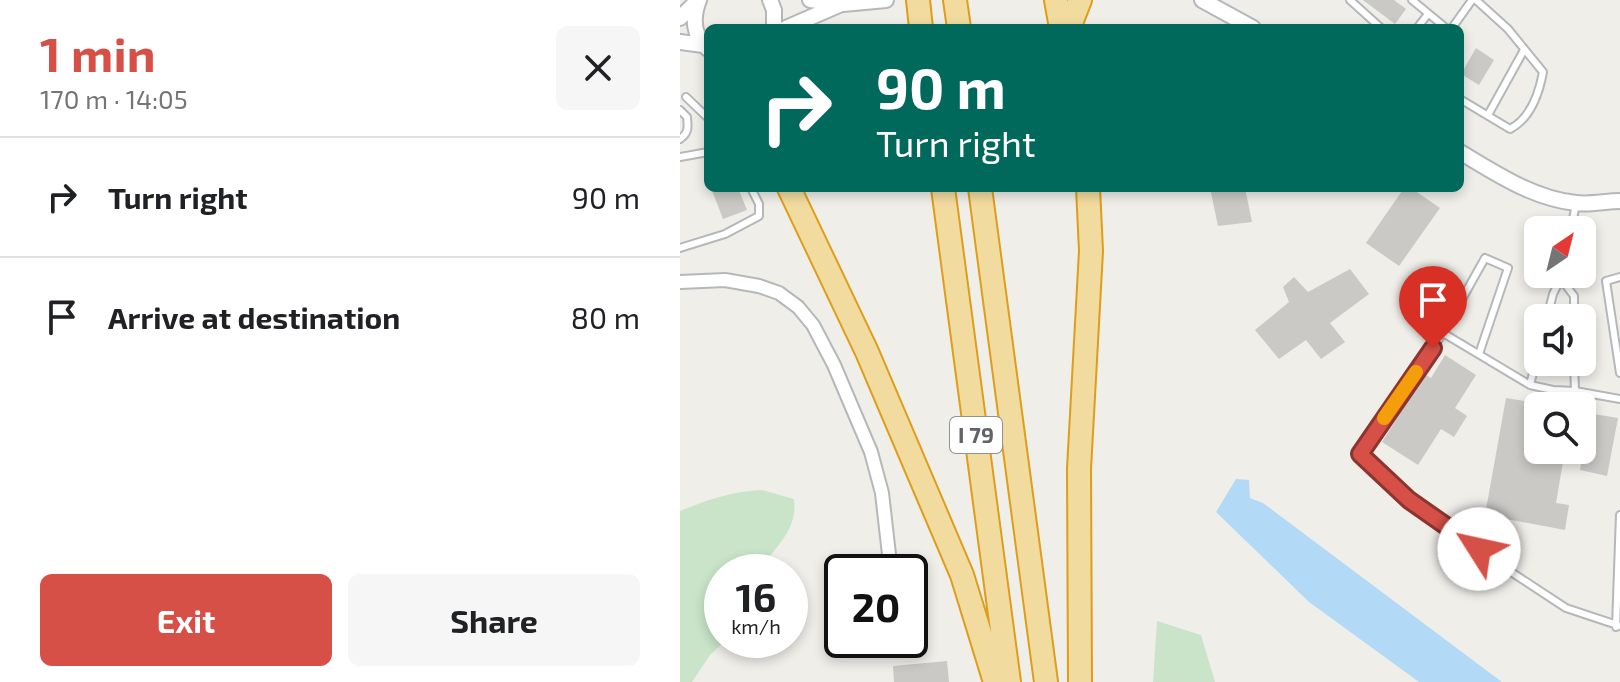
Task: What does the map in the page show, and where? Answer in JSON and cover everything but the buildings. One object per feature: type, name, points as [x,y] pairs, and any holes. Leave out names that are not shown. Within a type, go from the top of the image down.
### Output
[{"type":"highway","points":[[918,0],[921,24]]},
{"type":"highway","points":[[955,0],[958,24]]},
{"type":"highway","points":[[1056,0],[1060,24]]},
{"type":"highway","points":[[1071,24],[1080,0]]},
{"type":"highway","points":[[791,192],[867,352],[962,575],[995,682]]},
{"type":"highway","name":"I 79","points":[[944,192],[1009,682]]},
{"type":"highway","name":"I 79","points":[[981,192],[1046,682]]},
{"type":"highway","points":[[1080,682],[1079,469],[1091,251],[1088,192]]},
{"type":"street","points":[[680,18],[699,0]]},
{"type":"street","points":[[699,0],[694,22],[704,45]]},
{"type":"street","points":[[770,0],[774,24]]},
{"type":"street","points":[[810,0],[843,4],[886,0]]},
{"type":"street","points":[[1202,0],[1246,24]]},
{"type":"street","points":[[796,24],[843,4]]},
{"type":"street","points":[[680,42],[704,47]]},
{"type":"street","points":[[1464,154],[1499,176],[1539,193],[1576,203],[1620,201]]},
{"type":"street","points":[[680,282],[725,280],[759,286],[779,293],[798,307],[813,325],[834,365],[871,452],[882,493],[889,554]]},
{"type":"lane","points":[[1350,0],[1377,24]]},
{"type":"lane","points":[[1412,0],[1443,24]]},
{"type":"lane","points":[[1453,24],[1474,0],[1508,29],[1543,72],[1539,94],[1520,123],[1510,129],[1464,101]]},
{"type":"lane","points":[[1420,24],[1428,14]]},
{"type":"lane","points":[[1488,115],[1524,50]]},
{"type":"lane","points":[[686,97],[704,114]]},
{"type":"lane","points":[[680,110],[687,117],[688,128],[680,139]]},
{"type":"lane","points":[[680,157],[704,153]]},
{"type":"lane","points":[[680,248],[725,234],[759,216],[759,204],[753,192]]},
{"type":"lane","points":[[1574,216],[1576,203]]},
{"type":"lane","points":[[1479,354],[1508,268],[1485,258],[1443,333],[1360,454],[1409,500],[1502,566],[1566,608],[1618,626],[1620,515]]},
{"type":"lane","points":[[1620,277],[1606,281],[1620,373]]},
{"type":"lane","points":[[1443,333],[1530,385],[1620,399]]},
{"type":"lane","points":[[1530,385],[1532,376]]},
{"type":"lane","points":[[1574,376],[1575,391]]},
{"type":"green space","points":[[762,490],[794,499],[792,521],[772,554],[704,554],[704,658],[708,658],[692,682],[680,682],[680,511],[741,492]]},
{"type":"green space","points":[[1157,621],[1201,635],[1215,682],[1153,682]]},
{"type":"water","points":[[1236,479],[1249,480],[1250,498],[1263,503],[1502,682],[1419,682],[1309,602],[1216,512]]},
{"type":"slow traffic","points":[[1384,418],[1416,372]]},
{"type":"route","points":[[1433,348],[1360,454],[1409,500],[1479,549]]}]
